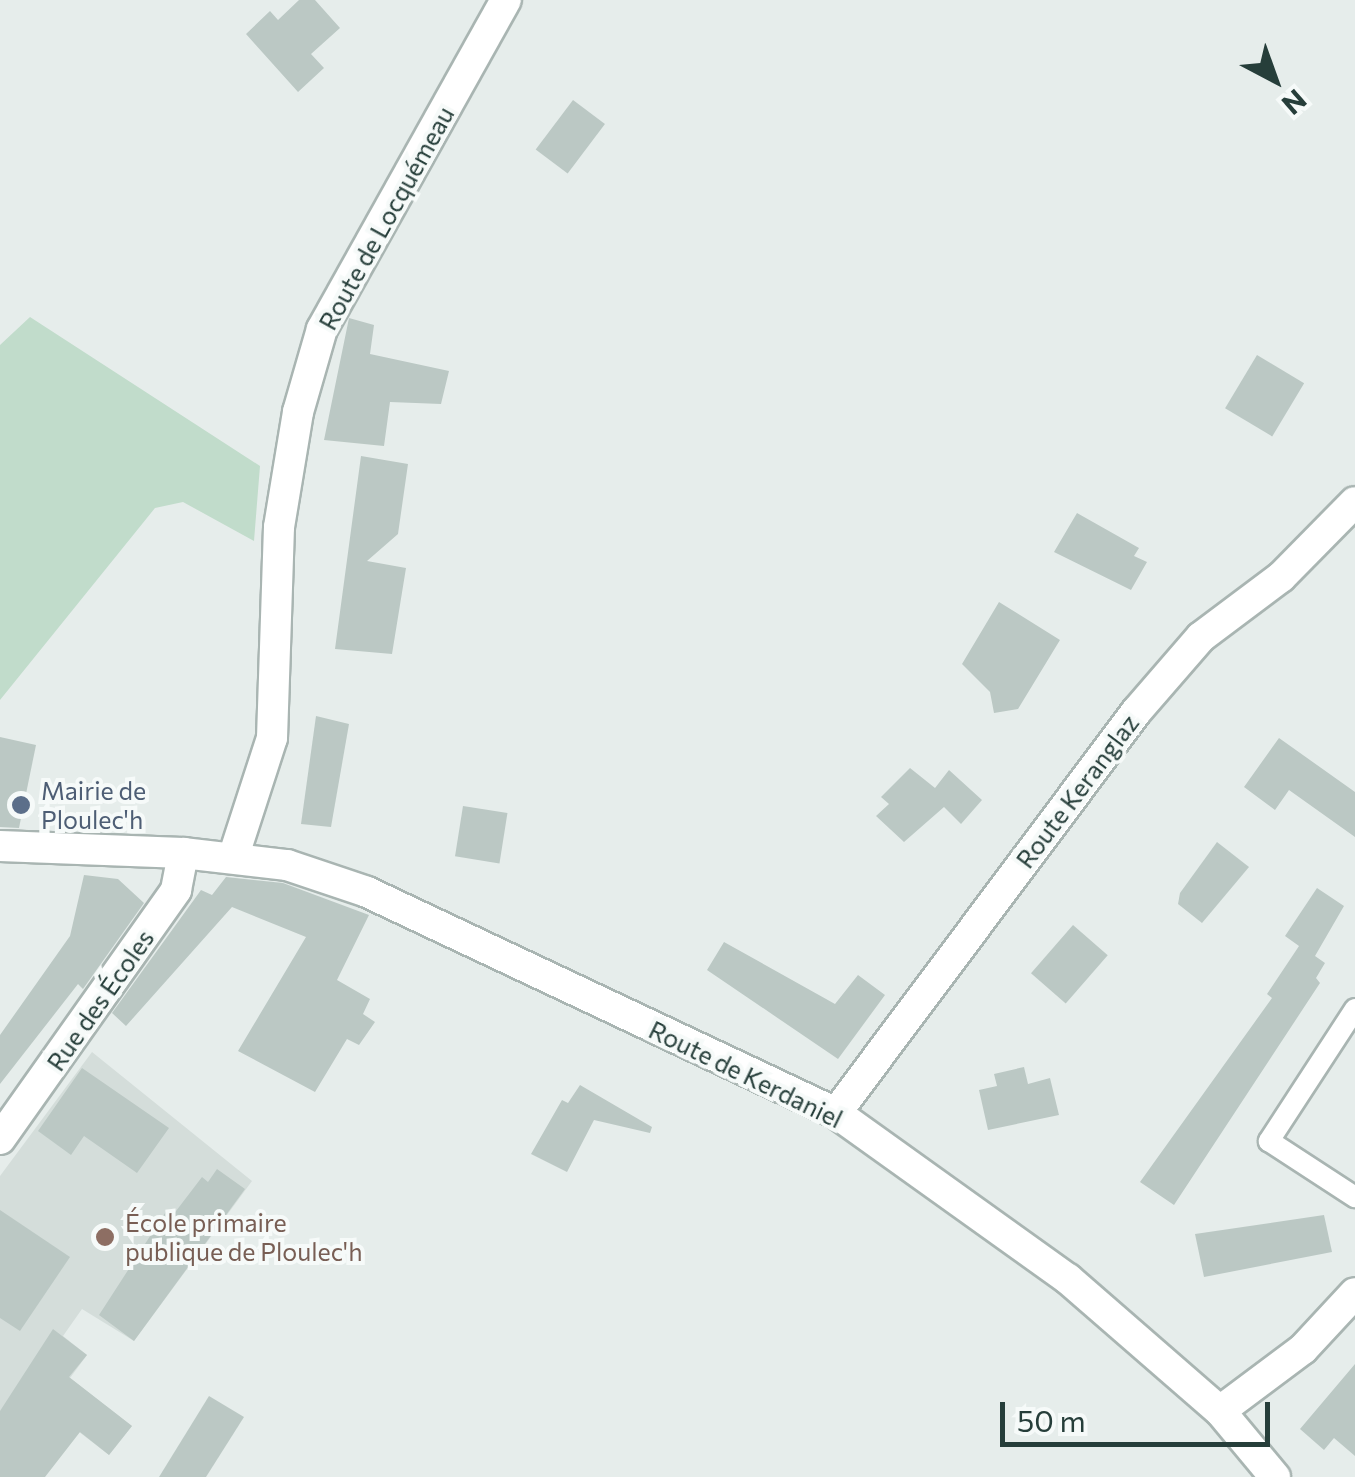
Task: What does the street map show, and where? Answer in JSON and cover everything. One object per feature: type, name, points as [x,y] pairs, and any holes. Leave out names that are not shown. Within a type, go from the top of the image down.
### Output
[{"type":"street","name":"Route de Locquémeau","points":[[233,858],[272,738],[279,527],[298,412],[322,329],[506,0]]},
{"type":"street","name":"Route Keranglaz","points":[[836,1113],[1136,712],[1201,638],[1281,577],[1355,502]]},
{"type":"street","name":"Route de Kerdaniel","points":[[0,846],[183,853],[287,865],[368,892],[836,1113],[1068,1279],[1220,1411],[1275,1477]]},
{"type":"street","name":"Rue des Écoles","points":[[0,1139],[176,890],[183,853]]},
{"type":"street","points":[[1220,1411],[1303,1349],[1355,1293]]},
{"type":"lane","points":[[1355,1009],[1269,1140],[1355,1197]]},
{"type":"shaded area","name":"École primaire publique de Ploulec'h","points":[[92,1052],[252,1181],[134,1341],[82,1309],[63,1336],[87,1355],[70,1378],[132,1426],[109,1455],[61,1418],[0,1477],[0,1176]]},
{"type":"green space","points":[[30,317],[260,466],[254,541],[183,502],[155,508],[0,700],[0,345]]},
{"type":"building","points":[[299,0],[315,0],[340,28],[311,54],[324,68],[298,92],[246,34],[270,11],[278,20]]},
{"type":"building","points":[[573,100],[605,124],[568,174],[536,150]]},
{"type":"building","points":[[349,318],[374,325],[370,354],[449,371],[441,404],[390,402],[384,446],[324,440]]},
{"type":"building","points":[[1257,355],[1304,383],[1272,436],[1225,408]]},
{"type":"building","points":[[361,456],[408,464],[398,534],[367,561],[406,568],[392,654],[335,649]]},
{"type":"building","points":[[1077,513],[1139,548],[1134,556],[1147,562],[1131,590],[1054,552]]},
{"type":"building","points":[[999,602],[1060,640],[1018,709],[994,713],[990,692],[962,664]]},
{"type":"building","points":[[316,716],[349,724],[331,827],[301,824]]},
{"type":"building","points":[[0,737],[36,745],[19,828],[0,827]]},
{"type":"building","points":[[1279,738],[1355,792],[1355,837],[1289,790],[1275,810],[1244,787]]},
{"type":"building","points":[[910,768],[935,788],[949,770],[982,800],[961,824],[944,807],[904,842],[876,816],[889,804],[881,797]]},
{"type":"building","points":[[463,806],[507,813],[499,863],[455,856]]},
{"type":"building","points":[[1217,842],[1249,867],[1202,923],[1178,904],[1180,893]]},
{"type":"building","points":[[84,875],[118,879],[144,903],[83,989],[78,984],[0,1084],[0,1035],[70,936]]},
{"type":"building","points":[[226,877],[283,883],[369,915],[337,980],[370,999],[363,1014],[375,1022],[359,1045],[347,1039],[315,1092],[238,1051],[306,937],[232,907],[126,1026],[112,1013],[201,890],[212,895]]},
{"type":"building","points":[[1317,888],[1344,906],[1315,956],[1325,963],[1316,978],[1320,983],[1174,1205],[1140,1182],[1272,998],[1267,994],[1299,946],[1285,936]]},
{"type":"building","points":[[1073,925],[1108,955],[1066,1003],[1031,973]]},
{"type":"building","points":[[724,942],[835,1004],[858,975],[885,995],[838,1059],[707,970]]},
{"type":"building","points":[[1024,1067],[1028,1084],[1050,1078],[1059,1115],[988,1130],[979,1090],[997,1086],[994,1074]]},
{"type":"building","points":[[82,1068],[169,1128],[137,1173],[84,1136],[71,1155],[38,1131]]},
{"type":"building","points":[[580,1085],[652,1127],[650,1133],[594,1120],[567,1172],[531,1154],[562,1100],[568,1103]]},
{"type":"building","points":[[217,1169],[245,1189],[134,1341],[99,1315],[167,1210],[173,1215],[202,1177],[208,1182]]},
{"type":"building","points":[[0,1210],[70,1257],[20,1331],[0,1318]]},
{"type":"building","points":[[1324,1215],[1332,1252],[1204,1277],[1195,1234]]},
{"type":"building","points":[[53,1329],[87,1355],[69,1377],[132,1426],[109,1455],[80,1432],[45,1477],[0,1477],[0,1411]]},
{"type":"building","points":[[1355,1364],[1355,1456],[1334,1438],[1324,1450],[1300,1429]]},
{"type":"building","points":[[209,1396],[244,1417],[206,1477],[159,1477]]},
{"type":"place","name":"Mairie de Ploulec'h","points":[[21,805]]},
{"type":"place","name":"École primaire publique de Ploulec'h","points":[[105,1237]]}]
